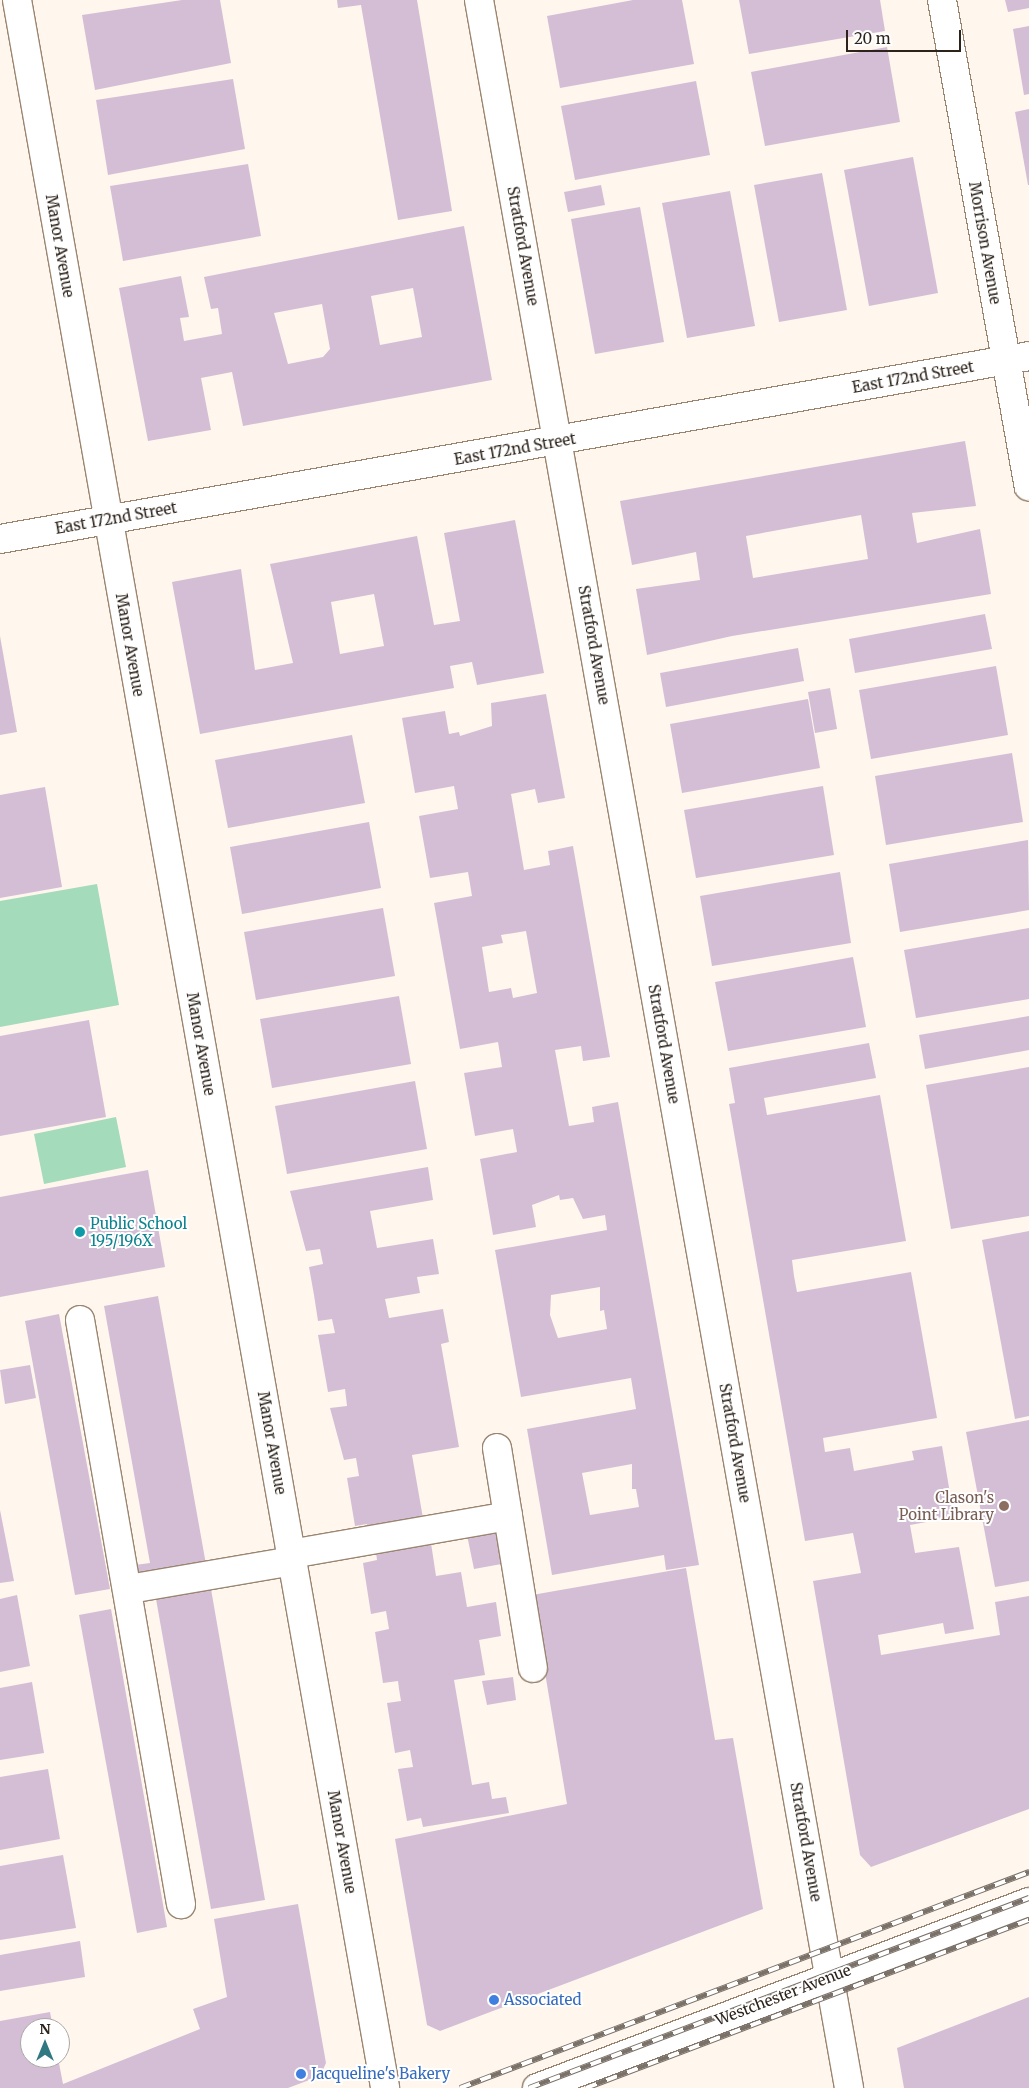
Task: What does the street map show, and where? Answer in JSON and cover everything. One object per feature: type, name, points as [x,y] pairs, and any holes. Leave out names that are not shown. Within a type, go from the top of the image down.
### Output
[{"type":"street","name":"Manor Avenue","points":[[17,0],[385,2088]]},
{"type":"street","name":"Stratford Avenue","points":[[479,0],[849,2088]]},
{"type":"street","name":"Morrison Avenue","points":[[942,0],[1018,358],[1029,486]]},
{"type":"street","name":"East 172nd Street","points":[[0,539],[1018,358]]},
{"type":"street","points":[[80,1320],[129,1589],[181,1904]]},
{"type":"street","points":[[496,1448],[534,1668]]},
{"type":"street","points":[[129,1589],[508,1516]]},
{"type":"street","name":"Westchester Avenue","points":[[537,2088],[1029,1902]]},
{"type":"green space","points":[[97,884],[119,1005],[0,1027],[0,901]]},
{"type":"green space","points":[[116,1117],[126,1167],[44,1184],[34,1134]]},
{"type":"building","points":[[182,0],[220,0],[231,63],[95,90],[82,15]]},
{"type":"building","points":[[337,0],[417,0],[452,211],[398,220],[361,5],[338,8]]},
{"type":"building","points":[[633,0],[682,0],[694,64],[560,88],[547,16]]},
{"type":"building","points":[[739,0],[880,0],[885,31],[749,54]]},
{"type":"building","points":[[1005,0],[1029,0],[1029,8],[1008,12]]},
{"type":"building","points":[[1029,26],[1029,94],[1024,95],[1013,29]]},
{"type":"building","points":[[887,47],[900,122],[765,146],[751,72]]},
{"type":"building","points":[[233,79],[245,149],[108,175],[96,100]]},
{"type":"building","points":[[696,81],[710,155],[575,180],[561,106]]},
{"type":"building","points":[[1029,109],[1029,185],[1028,185],[1015,112]]},
{"type":"building","points":[[913,157],[938,293],[869,306],[844,170]]},
{"type":"building","points":[[248,164],[261,236],[123,261],[110,186]]},
{"type":"building","points":[[822,173],[847,310],[779,322],[754,185]]},
{"type":"building","points":[[601,185],[605,205],[568,212],[564,192]]},
{"type":"building","points":[[730,191],[755,326],[687,338],[662,203]]},
{"type":"building","points":[[640,207],[664,342],[595,354],[571,219]]},
{"type":"building","points":[[464,226],[492,380],[243,426],[232,372],[201,378],[211,430],[148,441],[119,288],[181,276],[189,317],[180,318],[184,341],[222,334],[218,308],[211,309],[204,277]],"holes":[[[413,288],[422,337],[380,345],[371,296]],[[322,304],[330,349],[323,357],[288,364],[274,313]]]},
{"type":"building","points":[[965,441],[976,506],[912,513],[917,543],[980,529],[991,594],[732,636],[647,655],[636,589],[700,580],[696,552],[632,565],[620,501]],"holes":[[[861,515],[868,559],[753,578],[746,536]]]},
{"type":"building","points":[[515,520],[544,673],[477,685],[472,662],[450,666],[454,688],[200,734],[172,582],[241,569],[255,670],[293,663],[270,564],[417,536],[434,625],[460,621],[444,533]],"holes":[[[374,594],[384,646],[340,654],[331,602]]]},
{"type":"building","points":[[985,614],[992,649],[855,673],[849,639]]},
{"type":"building","points":[[0,636],[17,732],[0,735]]},
{"type":"building","points":[[798,648],[804,681],[666,707],[660,673]]},
{"type":"building","points":[[996,666],[1008,735],[871,759],[859,690]]},
{"type":"building","points":[[830,688],[837,729],[815,733],[808,692]]},
{"type":"building","points":[[546,694],[565,798],[538,803],[535,789],[511,794],[524,870],[550,865],[548,851],[573,846],[610,1057],[583,1061],[581,1046],[555,1050],[569,1126],[594,1122],[592,1107],[618,1102],[699,1565],[666,1570],[664,1555],[552,1575],[527,1429],[636,1409],[631,1378],[521,1397],[495,1250],[607,1230],[605,1215],[583,1219],[573,1198],[560,1200],[559,1195],[532,1205],[536,1227],[493,1235],[480,1159],[517,1152],[513,1129],[475,1136],[464,1073],[502,1067],[498,1042],[460,1049],[434,903],[472,896],[468,872],[430,878],[419,816],[458,809],[454,786],[415,793],[402,718],[445,711],[449,734],[459,732],[460,736],[492,726],[491,703]],"holes":[[[526,931],[537,993],[513,998],[511,988],[489,992],[482,947],[503,943],[501,935]],[[600,1287],[600,1311],[604,1310],[607,1329],[558,1338],[550,1315],[551,1295]],[[632,1464],[632,1489],[636,1489],[639,1507],[590,1515],[582,1473]]]},
{"type":"building","points":[[808,699],[820,768],[682,793],[670,724]]},
{"type":"building","points":[[352,735],[365,803],[228,828],[215,760]]},
{"type":"building","points":[[1012,753],[1023,822],[886,845],[875,776]]},
{"type":"building","points":[[823,786],[834,855],[696,878],[684,810]]},
{"type":"building","points":[[45,787],[62,887],[0,898],[0,795]]},
{"type":"building","points":[[369,822],[381,888],[242,914],[230,847]]},
{"type":"building","points":[[1028,840],[1029,910],[900,932],[889,864]]},
{"type":"building","points":[[840,872],[851,943],[712,966],[700,896]]},
{"type":"building","points":[[383,908],[395,976],[256,1000],[244,932]]},
{"type":"building","points":[[1029,928],[1029,999],[916,1018],[904,950]]},
{"type":"building","points":[[853,957],[866,1027],[728,1051],[715,982]]},
{"type":"building","points":[[399,996],[411,1064],[272,1088],[260,1019]]},
{"type":"building","points":[[1029,1016],[1029,1050],[925,1069],[919,1035]]},
{"type":"building","points":[[89,1020],[106,1117],[0,1136],[0,1036]]},
{"type":"building","points":[[869,1043],[876,1078],[764,1098],[767,1115],[880,1095],[906,1241],[792,1260],[794,1276],[797,1292],[911,1272],[937,1418],[823,1438],[825,1452],[850,1448],[854,1471],[914,1460],[912,1451],[942,1446],[954,1517],[910,1525],[915,1553],[959,1547],[974,1629],[945,1634],[943,1623],[878,1635],[881,1655],[1000,1635],[995,1602],[1029,1596],[1029,1809],[871,1867],[860,1855],[813,1581],[861,1573],[853,1533],[805,1541],[729,1104],[735,1103],[729,1068]]},
{"type":"building","points":[[1029,1067],[1029,1216],[951,1229],[926,1085]]},
{"type":"building","points":[[415,1081],[427,1149],[287,1174],[275,1106]]},
{"type":"building","points":[[428,1167],[433,1200],[370,1211],[377,1248],[433,1239],[439,1274],[417,1277],[420,1293],[385,1299],[389,1318],[443,1309],[449,1342],[441,1344],[459,1447],[412,1455],[424,1524],[369,1534],[367,1524],[355,1526],[347,1478],[359,1476],[356,1458],[344,1460],[330,1408],[347,1406],[345,1389],[328,1392],[318,1335],[335,1333],[332,1319],[318,1321],[309,1267],[323,1264],[320,1249],[306,1251],[290,1191]]},
{"type":"building","name":"Public School 195/196X","points":[[148,1170],[165,1267],[0,1297],[0,1197]]},
{"type":"building","points":[[1029,1231],[1029,1416],[1015,1419],[982,1240]]},
{"type":"building","points":[[158,1296],[207,1570],[138,1583],[135,1565],[150,1563],[104,1306]]},
{"type":"building","points":[[59,1314],[110,1589],[75,1595],[25,1321]]},
{"type":"building","points":[[30,1365],[36,1398],[5,1404],[0,1370]]},
{"type":"building","name":"Clason's Point Library","points":[[1029,1420],[1029,1581],[995,1587],[966,1432]]},
{"type":"building","points":[[0,1510],[14,1581],[0,1583]]},
{"type":"building","points":[[500,1529],[507,1563],[474,1569],[467,1535]]},
{"type":"building","points":[[431,1543],[436,1576],[461,1572],[467,1607],[496,1602],[501,1636],[479,1640],[485,1675],[454,1680],[472,1785],[489,1782],[492,1799],[506,1797],[509,1813],[423,1827],[421,1818],[407,1821],[398,1769],[413,1767],[410,1750],[395,1753],[387,1703],[401,1701],[398,1681],[383,1683],[375,1632],[389,1629],[386,1611],[371,1614],[363,1563],[377,1560],[376,1552]]},
{"type":"building","points":[[686,1568],[715,1740],[733,1738],[763,1909],[440,2031],[427,2025],[395,1839],[567,1804],[532,1595]]},
{"type":"building","points":[[211,1589],[265,1900],[211,1909],[156,1599]]},
{"type":"building","points":[[17,1595],[30,1666],[0,1672],[0,1599]]},
{"type":"building","points":[[111,1609],[167,1927],[137,1933],[79,1615]]},
{"type":"building","points":[[513,1677],[516,1700],[487,1705],[482,1681]]},
{"type":"building","points":[[32,1682],[44,1753],[0,1760],[0,1688]]},
{"type":"building","points":[[48,1769],[60,1839],[0,1850],[0,1777]]},
{"type":"building","points":[[63,1855],[76,1928],[0,1940],[0,1866]]},
{"type":"building","points":[[298,1904],[326,2063],[320,2076],[288,2088],[0,2088],[0,2021],[50,2012],[51,2018],[20,2018],[20,2068],[60,2068],[63,2084],[200,2029],[193,2009],[227,1997],[214,1919]]},
{"type":"building","points":[[80,1941],[85,1977],[0,1991],[0,1955]]},
{"type":"building","points":[[1029,1997],[1029,2088],[904,2088],[897,2048]]},
{"type":"railway","points":[[460,2088],[1029,1872]]},
{"type":"railway","points":[[529,2088],[1029,1898]]},
{"type":"railway","points":[[586,2088],[1029,1920]]},
{"type":"place","name":"Public School 195/196X","points":[[80,1232]]},
{"type":"place","name":"Clason's Point Library","points":[[1004,1506]]},
{"type":"place","name":"Associated","points":[[494,2000]]},
{"type":"place","name":"Jacqueline's Bakery","points":[[301,2074]]}]
